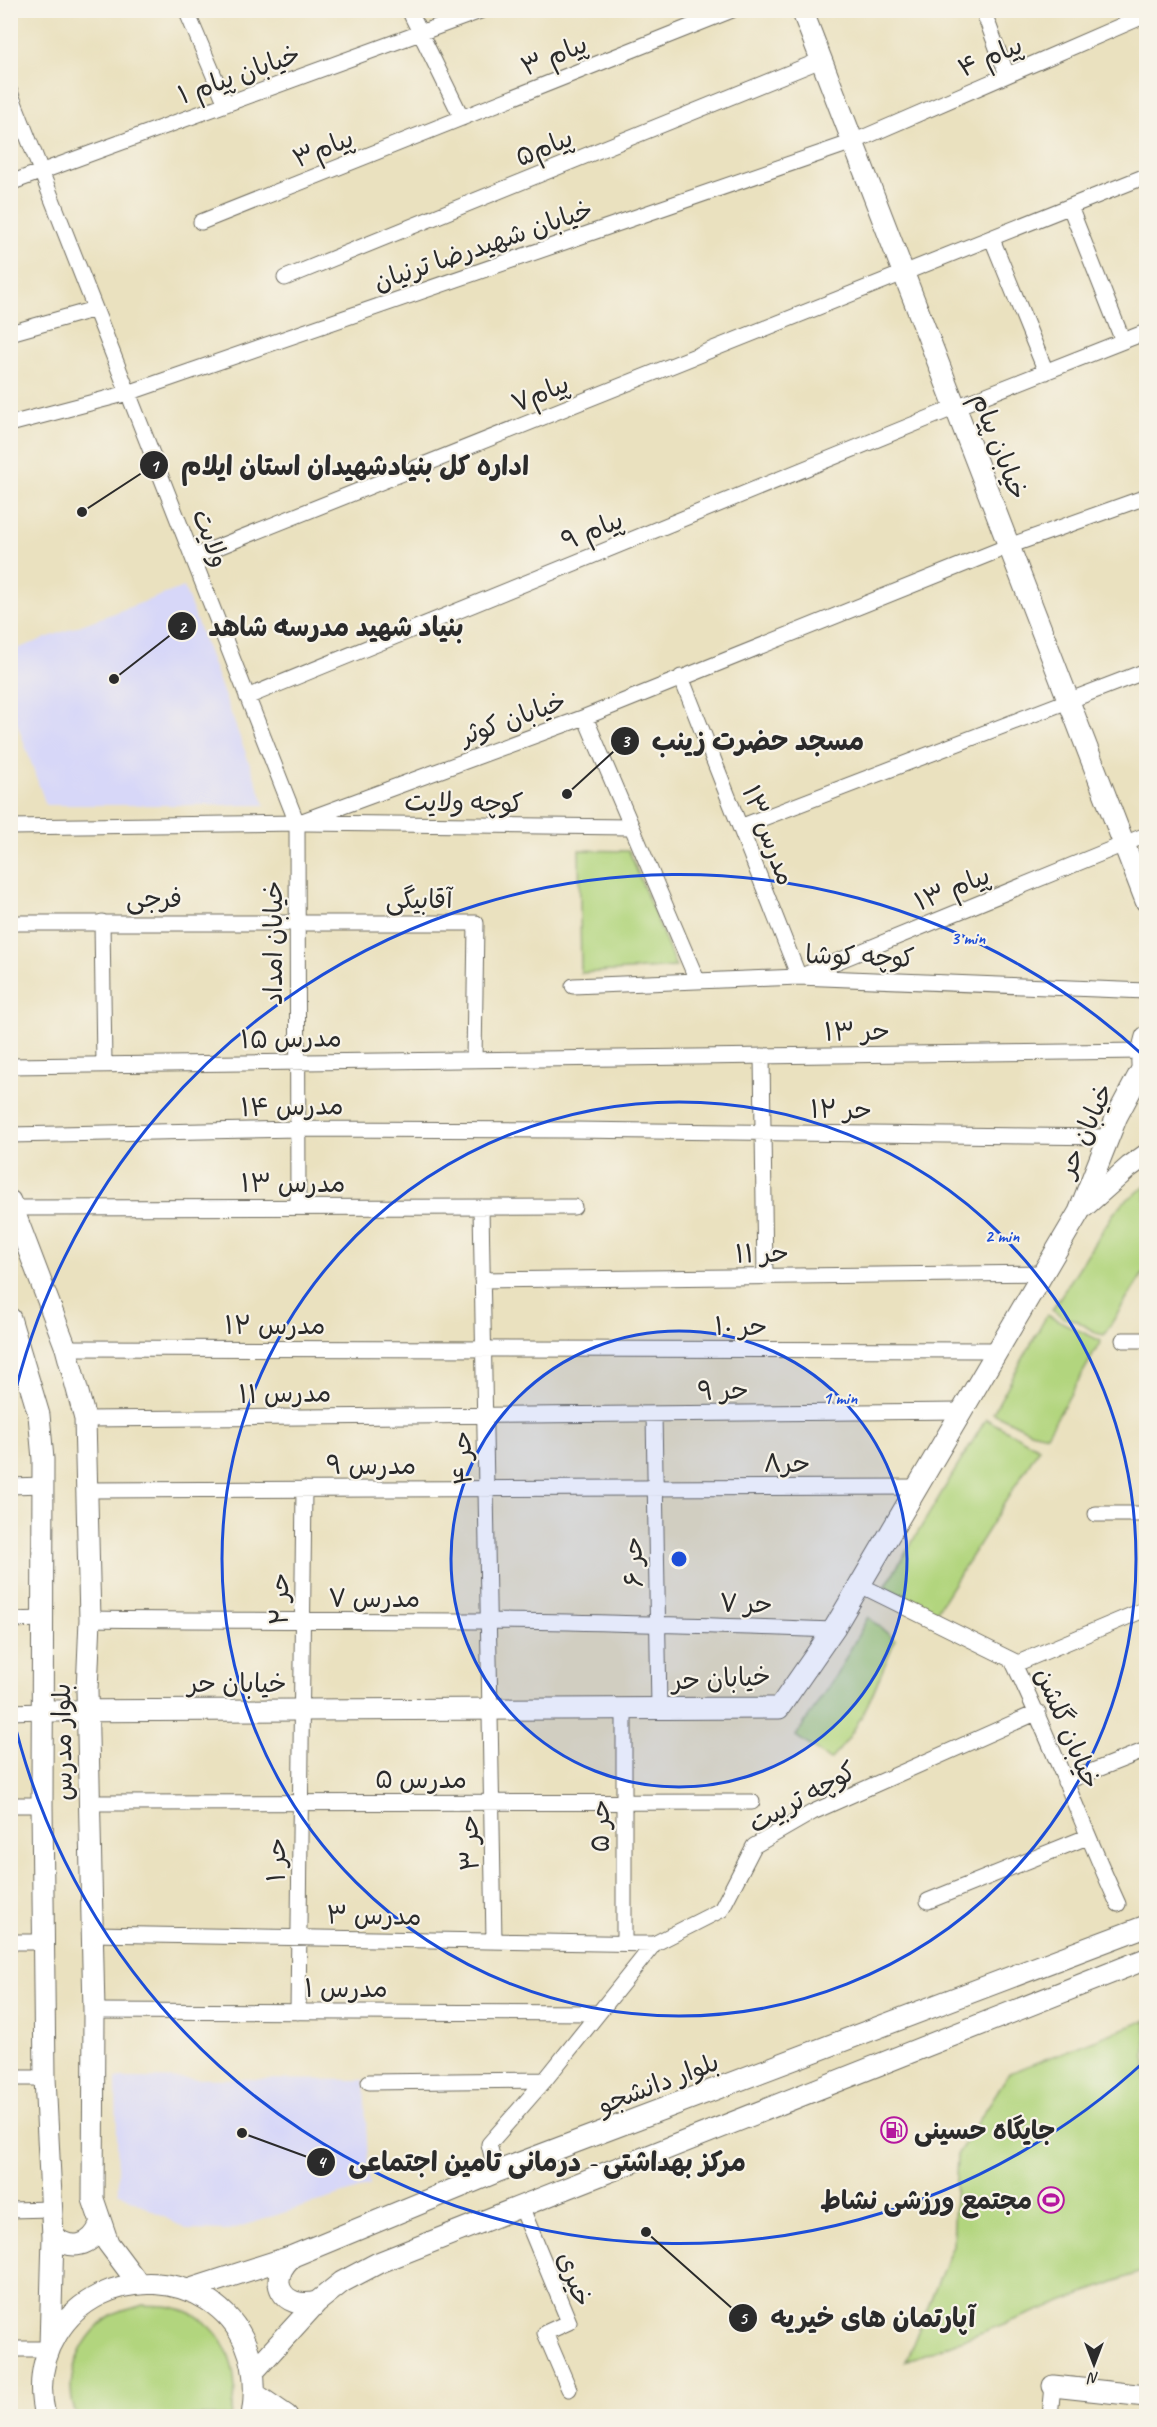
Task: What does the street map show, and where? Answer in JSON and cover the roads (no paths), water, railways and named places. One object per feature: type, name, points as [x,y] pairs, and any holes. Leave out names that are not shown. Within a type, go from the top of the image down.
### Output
[{"type":"main road","name":"خیابان پیام","points":[[802,10],[1146,901]]},
{"type":"main road","name":"خیابان حر","points":[[43,1711],[779,1708],[861,1585],[1079,1212],[1108,1137],[1144,1061]]},
{"type":"main road","name":"خیابان حر","points":[[1079,1212],[1129,1167],[1146,1155]]},
{"type":"main road","name":"بلوار مدرس","points":[[12,1204],[66,1348],[85,1419],[90,1619],[88,1710],[94,2012],[93,2199],[108,2243],[138,2283]]},
{"type":"main road","name":"بلوار مدرس","points":[[10,1318],[17,1360],[39,1415],[44,1485],[42,1805],[45,2078],[53,2236],[49,2347]]},
{"type":"main road","name":"بلوار دانشجو","points":[[188,2290],[293,2256],[496,2172],[1146,1926]]},
{"type":"main road","points":[[254,2371],[317,2302],[342,2282],[378,2263],[1146,1959]]},
{"type":"main road","points":[[53,2236],[70,2246],[80,2245],[89,2241],[96,2234],[100,2225]]},
{"type":"main road","points":[[293,2256],[284,2263],[279,2274],[279,2286],[284,2296],[294,2303],[305,2305],[317,2302]]},
{"type":"main road","points":[[45,2416],[41,2399],[42,2374],[49,2347],[64,2321],[85,2302],[111,2289],[138,2283],[164,2283],[188,2290],[212,2303],[231,2322],[246,2345],[254,2371],[255,2394],[252,2416]]},
{"type":"main road","points":[[1053,2386],[1146,2396]]},
{"type":"main road","points":[[255,2394],[287,2416]]},
{"type":"street","points":[[186,10],[226,104]]},
{"type":"street","points":[[409,10],[462,118]]},
{"type":"street","name":"خیابان پیام ۱","points":[[10,183],[421,35],[483,10]]},
{"type":"street","name":"پیام ۳","points":[[462,118],[732,10]]},
{"type":"street","points":[[982,10],[1007,75]]},
{"type":"street","name":"پیام ۴","points":[[853,142],[1146,15]]},
{"type":"street","name":"پیام۵","points":[[285,278],[821,60]]},
{"type":"street","name":"ولایت","points":[[10,92],[297,823]]},
{"type":"street","name":"پیام۳","points":[[201,222],[462,118]]},
{"type":"street","name":"خیابان شهیدرضا ترنیان","points":[[10,424],[128,393],[853,142]]},
{"type":"street","name":"پیام۷","points":[[193,557],[1070,207],[1145,182]]},
{"type":"street","points":[[1070,207],[1124,341]]},
{"type":"street","points":[[992,239],[1046,372]]},
{"type":"street","points":[[10,333],[95,309]]},
{"type":"street","name":"پیام ۹","points":[[247,697],[956,407],[1146,332]]},
{"type":"street","name":"خیابان کوثر","points":[[10,826],[297,823],[585,717],[1009,546],[1146,497]]},
{"type":"street","points":[[740,827],[1146,671]]},
{"type":"street","name":"مدرس ۱۳","points":[[681,677],[799,977]]},
{"type":"street","points":[[585,717],[697,980]]},
{"type":"street","name":"کوچه ولایت","points":[[297,823],[630,826]]},
{"type":"street","name":"خیابان امداد","points":[[297,823],[298,1208]]},
{"type":"street","name":"پیام ۱۳","points":[[799,977],[1146,835]]},
{"type":"street","points":[[102,922],[104,1065]]},
{"type":"street","name":"فرجی","points":[[10,923],[297,922]]},
{"type":"street","name":"آقابیگی","points":[[297,922],[476,923],[474,1060]]},
{"type":"street","name":"کوچه کوشا","points":[[573,986],[799,977],[1146,992]]},
{"type":"street","points":[[762,1056],[765,1276]]},
{"type":"street","name":"۱۳ حر","points":[[573,1058],[762,1056],[1144,1061]]},
{"type":"street","name":"مدرس ۱۵","points":[[10,1066],[573,1058]]},
{"type":"street","name":"مدرس ۱۴","points":[[10,1135],[298,1129],[573,1130]]},
{"type":"street","name":"حر ۱۲","points":[[573,1130],[1108,1137]]},
{"type":"street","name":"مدرس ۱۳","points":[[12,1204],[298,1208],[574,1207]]},
{"type":"street","name":"حر ۴","points":[[481,1207],[491,1709]]},
{"type":"street","name":"حر ۱۱","points":[[482,1280],[1043,1273]]},
{"type":"street","points":[[1123,1340],[1146,1340]]},
{"type":"street","name":"مدرس ۱۲","points":[[66,1348],[484,1349]]},
{"type":"street","name":"حر ۱۰","points":[[484,1349],[998,1350]]},
{"type":"street","name":"حر ۹","points":[[485,1416],[962,1411]]},
{"type":"street","name":"حر ۶","points":[[654,1414],[659,1708]]},
{"type":"street","name":"مدرس ۱۱","points":[[85,1419],[485,1416]]},
{"type":"street","points":[[10,1486],[44,1485]]},
{"type":"street","name":"حر۸","points":[[655,1488],[918,1487]]},
{"type":"street","name":"مدرس ۹","points":[[86,1490],[655,1488]]},
{"type":"street","name":"حر ۲","points":[[301,1709],[304,1489]]},
{"type":"street","points":[[1096,1514],[1146,1514]]},
{"type":"street","name":"خیابان گلشن","points":[[861,1585],[1012,1660],[1038,1712],[1087,1837],[1118,1904]]},
{"type":"street","points":[[1012,1660],[1018,1663],[1146,1609]]},
{"type":"street","points":[[10,1620],[43,1619]]},
{"type":"street","name":"مدرس ۷","points":[[90,1619],[658,1624]]},
{"type":"street","name":"حر ۷","points":[[658,1624],[833,1630]]},
{"type":"street","name":"حر ۵","points":[[624,1708],[624,1943]]},
{"type":"street","name":"حر ۱","points":[[298,2012],[301,1709]]},
{"type":"street","name":"حر ۳","points":[[491,1709],[494,1941]]},
{"type":"street","points":[[10,1712],[43,1711]]},
{"type":"street","name":"کوچه تربیت","points":[[496,2172],[489,2144],[545,2080],[654,1944],[721,1910],[754,1846],[813,1812],[1038,1712]]},
{"type":"street","points":[[1065,1782],[1146,1750]]},
{"type":"street","name":"مدرس ۵","points":[[89,1803],[752,1803]]},
{"type":"street","points":[[10,1805],[42,1805]]},
{"type":"street","points":[[928,1901],[1087,1837]]},
{"type":"street","name":"مدرس ۳","points":[[93,1934],[654,1944]]},
{"type":"street","points":[[10,1942],[45,1942]]},
{"type":"street","name":"مدرس ۱","points":[[94,2012],[597,2013]]},
{"type":"street","points":[[10,2078],[45,2078]]},
{"type":"street","points":[[369,2082],[545,2080]]},
{"type":"street","name":"خیری","points":[[521,2206],[569,2322],[545,2332],[569,2389]]},
{"type":"street","points":[[10,2210],[51,2209]]},
{"type":"street","points":[[10,2349],[49,2347]]},
{"type":"street","points":[[1050,2416],[1053,2386]]},
{"type":"place","name":"اداره کل بنیادشهیدان استان ایلام","points":[[82,512]]},
{"type":"place","name":"بنیاد شهید مدرسه شاهد","points":[[114,679]]},
{"type":"place","name":"مسجد حضرت زینب","points":[[567,794]]},
{"type":"place","name":"جایگاه حسینی","points":[[894,2130]]},
{"type":"place","name":"مرکز بهداشتی - درمانی تامین اجتماعی","points":[[242,2133]]},
{"type":"place","name":"مجتمع ورزشی نشاط","points":[[1051,2200]]},
{"type":"place","name":"آپارتمان های خیریه","points":[[646,2232]]}]
